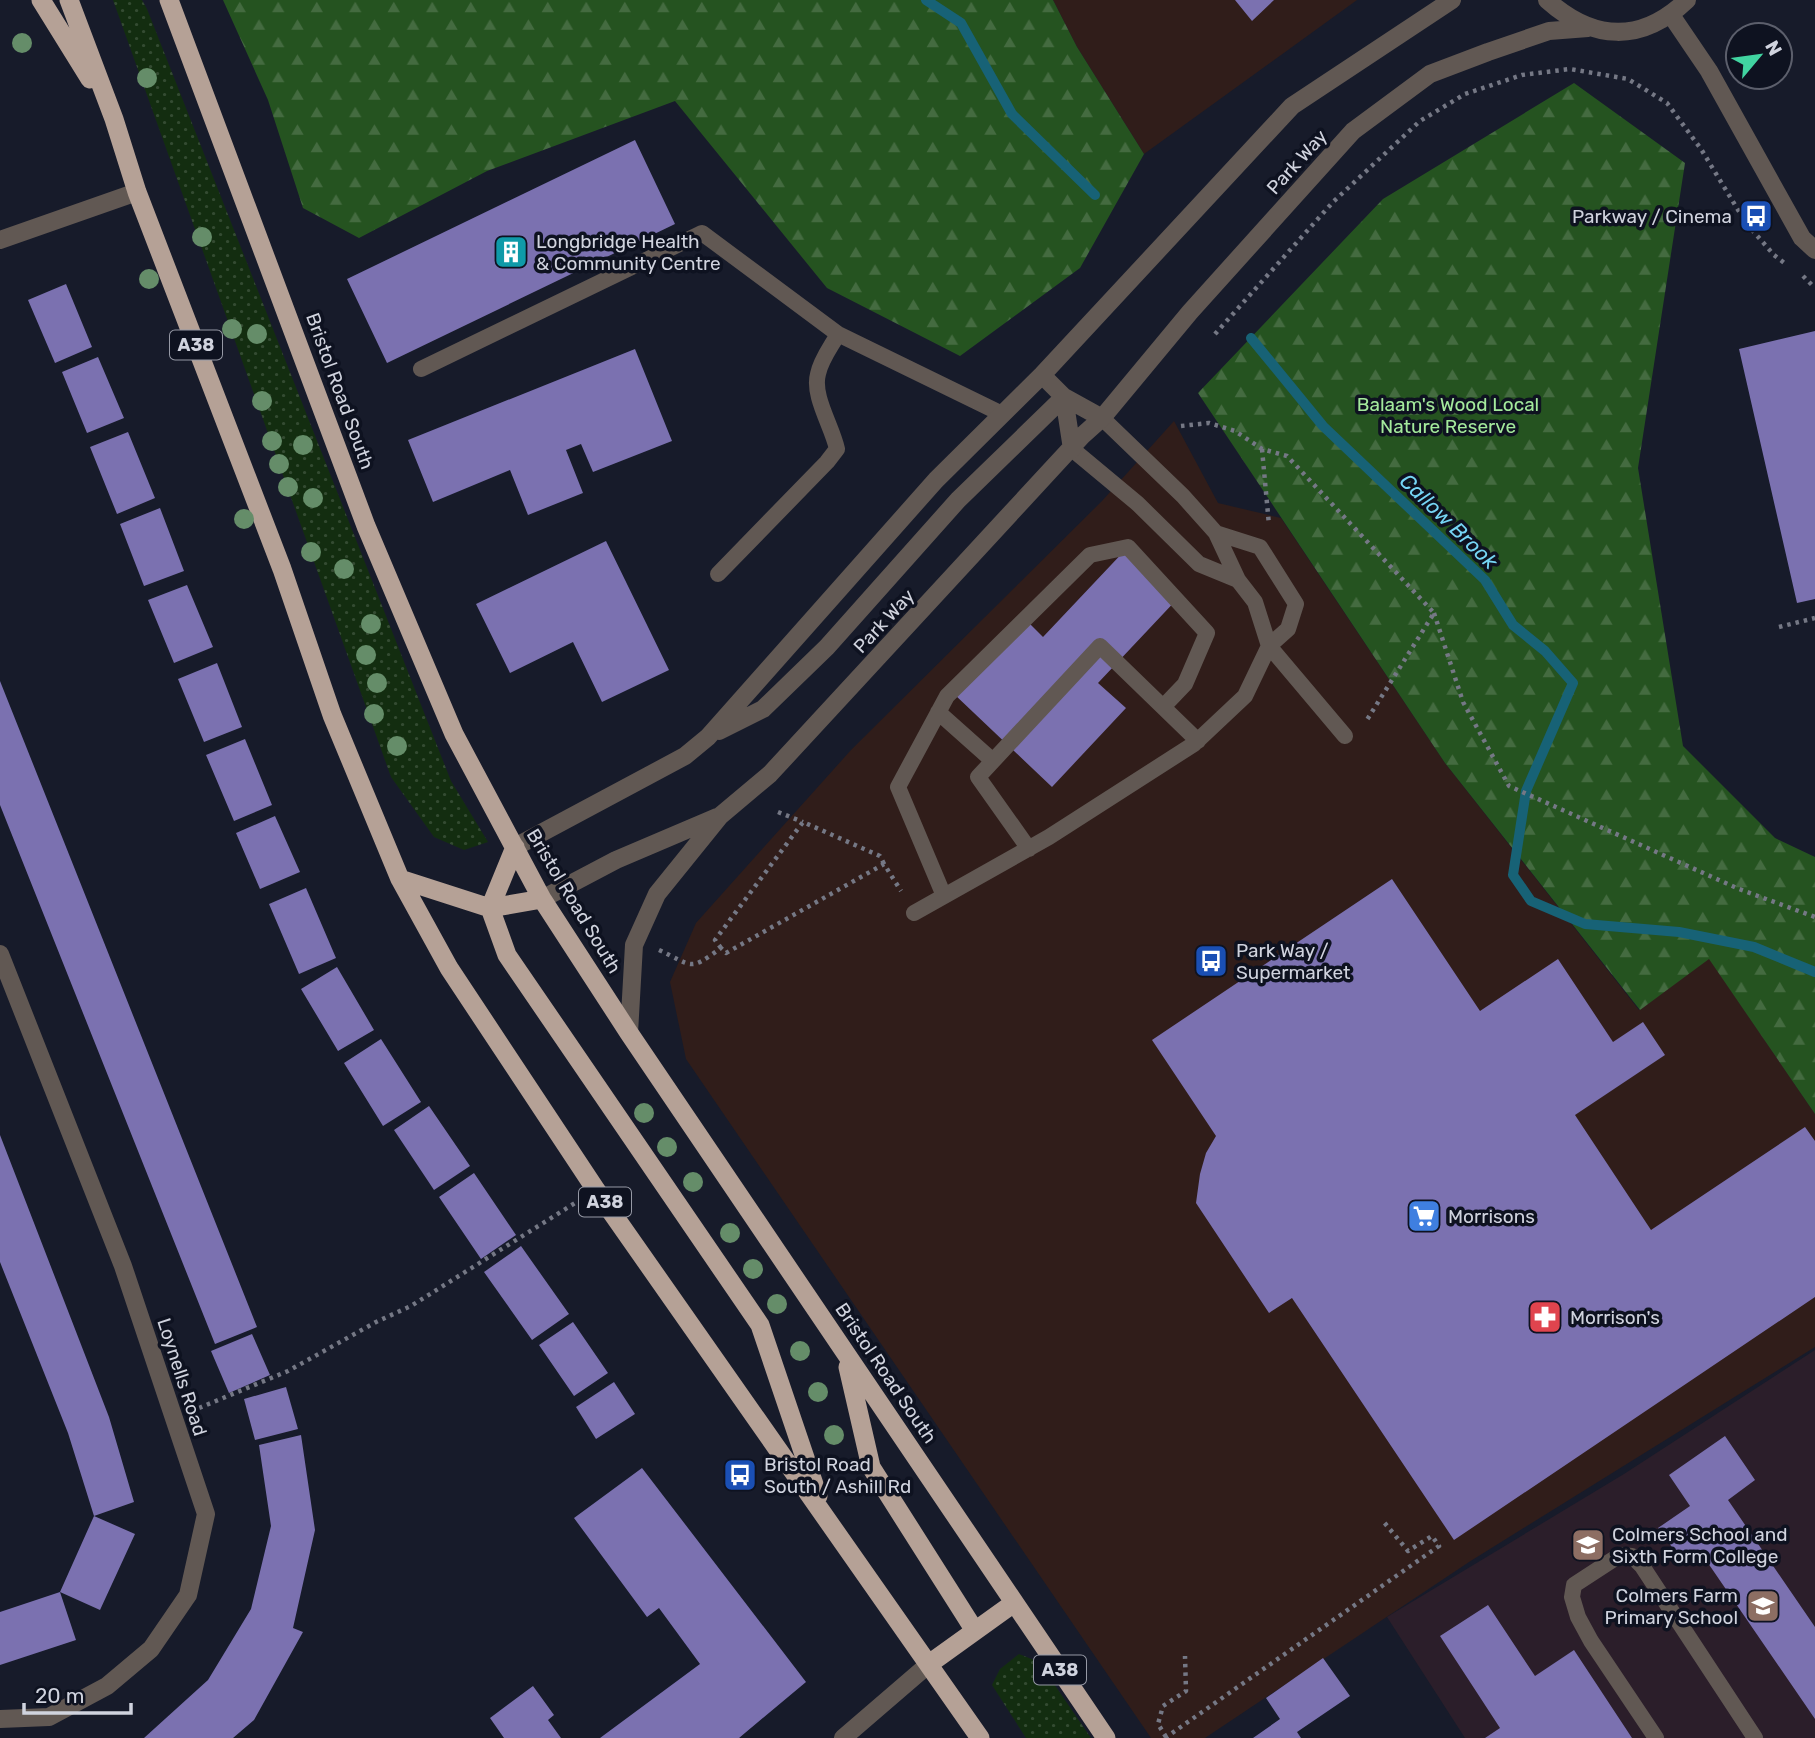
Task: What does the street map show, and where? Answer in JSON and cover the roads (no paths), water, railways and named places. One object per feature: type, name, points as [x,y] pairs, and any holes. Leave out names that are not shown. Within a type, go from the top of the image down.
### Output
[{"type":"highway","points":[[41,0],[114,119]]},
{"type":"highway","name":"A38","points":[[69,0],[114,119],[138,192],[282,569],[332,715],[400,878],[449,968],[596,1190],[980,1738]]},
{"type":"highway","name":"Bristol Road South","points":[[169,0],[366,526],[454,734],[542,899],[629,1033],[1105,1738]]},
{"type":"highway","points":[[515,847],[490,908],[507,955],[760,1325],[825,1516]]},
{"type":"highway","points":[[400,878],[490,908],[542,899]]},
{"type":"highway","points":[[845,1353],[872,1467],[975,1631]]},
{"type":"highway","points":[[929,1664],[1014,1603]]},
{"type":"street","name":"Park Way","points":[[515,847],[685,756],[708,737],[936,480],[1042,376],[1292,106],[1452,0]]},
{"type":"street","points":[[1547,0],[1565,17],[1588,27],[1616,32],[1645,28],[1671,15],[1687,0]]},
{"type":"street","points":[[1671,15],[1709,71],[1802,238],[1815,250]]},
{"type":"street","name":"Park Way","points":[[629,1033],[634,944],[657,894],[720,816],[770,774],[1102,418],[1190,312],[1353,131],[1430,75],[1549,31],[1588,27]]},
{"type":"street","points":[[0,240],[138,192]]},
{"type":"street","points":[[1042,376],[1065,397],[1102,418]]},
{"type":"street","name":"Park Way","points":[[708,737],[763,709],[827,647],[958,500],[1065,397]]},
{"type":"street","points":[[1065,397],[1072,449]]},
{"type":"street","name":"Park Way","points":[[542,899],[616,860],[720,816]]},
{"type":"street","name":"Loynells Road","points":[[0,954],[123,1266],[206,1514],[188,1595],[151,1649],[107,1686],[49,1717],[0,1719]]},
{"type":"street","points":[[843,1738],[929,1664]]},
{"type":"lane","points":[[421,369],[702,233],[838,334],[1002,414]]},
{"type":"lane","points":[[718,574],[837,449],[833,430],[819,400],[817,377],[838,334]]},
{"type":"lane","points":[[1102,418],[1183,496],[1216,533],[1238,580],[1255,602],[1269,646],[1345,736]]},
{"type":"lane","points":[[1072,449],[1138,504],[1199,564],[1238,580]]},
{"type":"lane","points":[[914,913],[1029,849],[1198,741],[1245,696],[1269,646],[1288,629],[1296,604],[1260,547],[1216,533]]},
{"type":"lane","points":[[944,896],[898,787],[947,696],[1090,555],[1128,547],[1207,633],[1185,684],[1163,707]]},
{"type":"lane","points":[[1029,849],[978,777],[1100,646],[1198,741]]},
{"type":"lane","points":[[938,712],[993,761]]},
{"type":"lane","points":[[1656,1738],[1591,1641],[1572,1597],[1574,1586],[1620,1555],[1632,1556],[1642,1566],[1755,1738]]},
{"type":"waterway","name":"Callow Brook","points":[[926,0],[961,23],[1012,114],[1095,195]]},
{"type":"waterway","name":"Callow Brook","points":[[1251,338],[1323,426],[1485,580],[1513,625],[1545,651],[1573,683],[1526,791],[1513,875],[1531,901],[1585,924],[1679,932],[1754,947],[1815,972]]},
{"type":"place","name":"Parkway / Cinema","points":[[1756,216]]},
{"type":"place","name":"Longbridge Health & Community Centre","points":[[511,252]]},
{"type":"place","name":"Park Way / Supermarket","points":[[1211,961]]},
{"type":"place","name":"Morrisons","points":[[1424,1216]]},
{"type":"place","name":"Morrison's","points":[[1545,1317]]},
{"type":"place","name":"Bristol Road South / Ashill Rd","points":[[740,1475]]},
{"type":"place","name":"Colmers School and Sixth Form College","points":[[1588,1545]]},
{"type":"place","name":"Colmers Farm Primary School","points":[[1763,1606]]},
{"type":"park label","name":"Balaam's Wood Local Nature Reserve","points":[[1448,415]]}]
